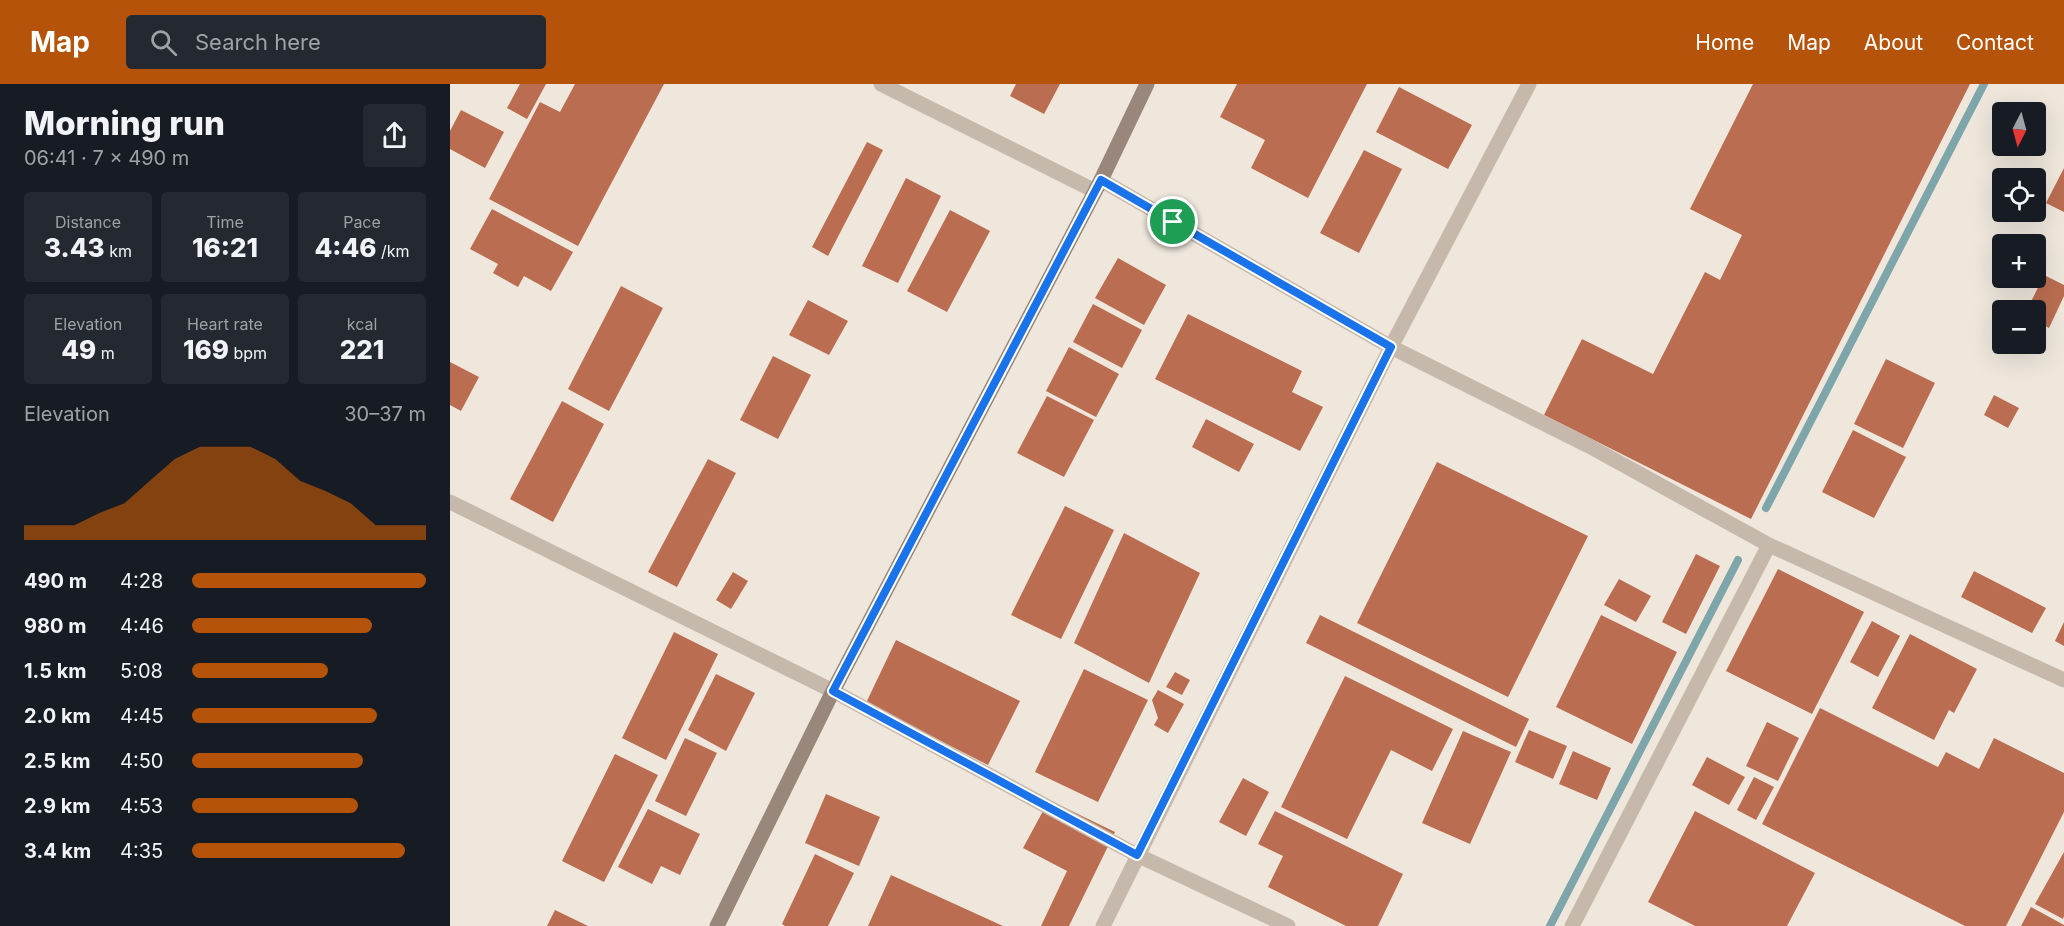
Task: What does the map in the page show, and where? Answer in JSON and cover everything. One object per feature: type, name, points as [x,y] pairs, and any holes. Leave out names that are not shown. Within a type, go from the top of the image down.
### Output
[{"type":"street","points":[[881,84],[1098,185],[1391,347],[1589,446],[1769,545],[2064,680]]},
{"type":"street","points":[[717,926],[833,691],[1098,185],[1147,84]]},
{"type":"street","points":[[1103,926],[1391,347],[1529,84]]},
{"type":"street","points":[[450,502],[833,691],[1137,855],[1288,926]]},
{"type":"street","points":[[1572,926],[1769,545]]},
{"type":"building","points":[[520,84],[546,84],[527,119],[507,108]]},
{"type":"building","points":[[575,84],[664,84],[578,246],[489,199],[540,102],[560,112]]},
{"type":"building","points":[[1016,84],[1060,84],[1044,114],[1010,96]]},
{"type":"building","points":[[1237,84],[1367,84],[1308,198],[1251,168],[1265,140],[1220,117]]},
{"type":"building","points":[[1753,84],[1970,84],[1751,519],[1544,415],[1582,339],[1653,374],[1705,272],[1720,280],[1742,235],[1690,209]]},
{"type":"building","points":[[1399,87],[1472,125],[1448,169],[1376,132]]},
{"type":"building","points":[[461,110],[504,132],[485,168],[450,149],[450,131]]},
{"type":"building","points":[[867,142],[883,150],[828,256],[812,247]]},
{"type":"building","points":[[1364,150],[1402,169],[1359,253],[1320,233]]},
{"type":"building","points":[[2064,168],[2064,212],[2046,203]]},
{"type":"building","points":[[906,178],[941,196],[898,283],[862,266]]},
{"type":"building","points":[[492,209],[573,252],[551,291],[524,276],[518,287],[493,273],[498,264],[470,249]]},
{"type":"building","points":[[950,210],[990,231],[947,312],[907,291]]},
{"type":"building","points":[[1118,258],[1166,285],[1144,325],[1095,298]]},
{"type":"building","points":[[2046,276],[2064,285],[2064,296],[2049,328],[2046,326],[2046,300],[2032,300],[2038,288],[2046,288]]},
{"type":"building","points":[[621,286],[663,308],[609,411],[568,389]]},
{"type":"building","points":[[808,300],[848,321],[829,355],[789,335]]},
{"type":"building","points":[[1093,304],[1142,330],[1122,368],[1073,342]]},
{"type":"building","points":[[1188,314],[1302,371],[1292,392],[1323,407],[1300,451],[1155,379]]},
{"type":"building","points":[[1069,347],[1119,374],[1096,417],[1046,391]]},
{"type":"building","points":[[773,356],[811,375],[778,439],[740,420]]},
{"type":"building","points":[[1886,359],[1935,383],[1903,448],[1854,424]]},
{"type":"building","points":[[450,362],[479,377],[461,411],[450,405]]},
{"type":"building","points":[[1994,395],[2019,408],[2008,428],[1984,415]]},
{"type":"building","points":[[1047,396],[1094,420],[1064,477],[1017,453]]},
{"type":"building","points":[[562,401],[604,424],[553,522],[510,499]]},
{"type":"building","points":[[1206,419],[1254,444],[1239,472],[1192,447]]},
{"type":"building","points":[[1853,430],[1906,457],[1874,518],[1822,492]]},
{"type":"building","points":[[708,459],[736,473],[677,587],[648,572]]},
{"type":"building","points":[[1437,462],[1588,536],[1508,697],[1357,623]]},
{"type":"building","points":[[1065,506],[1114,530],[1061,639],[1011,615]]},
{"type":"building","points":[[1124,533],[1200,573],[1149,683],[1074,643]]},
{"type":"building","points":[[1696,554],[1720,566],[1686,634],[1662,622]]},
{"type":"building","points":[[1778,569],[1864,612],[1812,714],[1726,671]]},
{"type":"building","points":[[1974,571],[2046,608],[2032,633],[1961,597]]},
{"type":"building","points":[[733,572],[748,581],[731,609],[716,600]]},
{"type":"building","points":[[1619,579],[1651,596],[1636,622],[1604,605]]},
{"type":"building","points":[[1320,615],[1529,719],[1516,747],[1306,643]]},
{"type":"building","points":[[1601,615],[1677,652],[1632,744],[1556,707]]},
{"type":"building","points":[[1872,621],[1900,636],[1878,677],[1850,662]]},
{"type":"building","points":[[2064,622],[2064,646],[2055,641]]},
{"type":"building","points":[[674,632],[718,654],[666,760],[622,738]]},
{"type":"building","points":[[1910,634],[1977,669],[1954,713],[1949,710],[1934,740],[1872,708]]},
{"type":"building","points":[[896,640],[1020,701],[988,765],[866,703]]},
{"type":"building","points":[[1084,669],[1148,700],[1098,802],[1035,772]]},
{"type":"building","points":[[1175,672],[1190,680],[1182,695],[1166,687]]},
{"type":"building","points":[[716,674],[755,693],[726,751],[688,730]]},
{"type":"building","points":[[1345,676],[1453,729],[1432,771],[1391,750],[1347,839],[1281,807]]},
{"type":"building","points":[[1158,690],[1184,704],[1168,733],[1154,725],[1158,718],[1152,700]]},
{"type":"building","points":[[1820,708],[1938,767],[1946,752],[1979,769],[1994,738],[2064,773],[2064,812],[2006,926],[1965,926],[1762,824]]},
{"type":"building","points":[[1767,722],[1799,738],[1778,781],[1746,766]]},
{"type":"building","points":[[1529,730],[1567,746],[1553,779],[1515,762]]},
{"type":"building","points":[[1463,731],[1511,752],[1470,844],[1422,823]]},
{"type":"building","points":[[685,738],[717,753],[686,816],[655,801]]},
{"type":"building","points":[[1573,751],[1611,768],[1597,800],[1559,784]]},
{"type":"building","points":[[615,754],[658,775],[604,882],[562,861]]},
{"type":"building","points":[[1707,757],[1745,777],[1729,805],[1692,785]]},
{"type":"building","points":[[1754,777],[1774,787],[1756,820],[1737,810]]},
{"type":"building","points":[[1243,778],[1269,792],[1246,836],[1219,822]]},
{"type":"building","points":[[826,794],[880,817],[859,866],[805,843]]},
{"type":"building","points":[[1049,800],[1115,832],[1069,926],[1041,926],[1067,871],[1023,848]]},
{"type":"building","points":[[648,809],[700,834],[680,875],[661,866],[652,884],[618,867]]},
{"type":"building","points":[[1275,811],[1403,874],[1378,926],[1346,926],[1268,887],[1283,856],[1258,844]]},
{"type":"building","points":[[1695,811],[1815,873],[1787,926],[1695,926],[1648,902]]},
{"type":"building","points":[[2064,852],[2064,916],[2063,919],[2035,904]]},
{"type":"building","points":[[815,854],[854,873],[828,926],[785,926],[782,924]]},
{"type":"building","points":[[891,875],[1003,926],[868,926]]},
{"type":"building","points":[[2031,907],[2064,925],[2064,926],[2021,926]]},
{"type":"building","points":[[555,910],[588,926],[547,926]]},
{"type":"waterway","points":[[1766,508],[1984,84]]},
{"type":"waterway","points":[[1550,926],[1738,560]]},
{"type":"route","points":[[1101,180],[1173,222],[1391,347],[1137,855],[833,691],[1101,180]]}]
